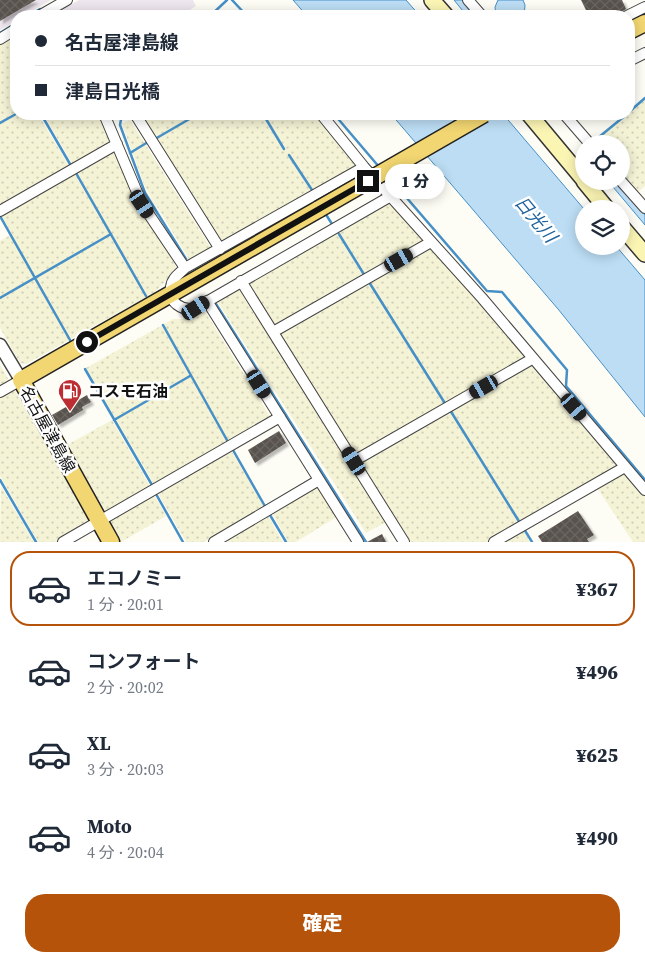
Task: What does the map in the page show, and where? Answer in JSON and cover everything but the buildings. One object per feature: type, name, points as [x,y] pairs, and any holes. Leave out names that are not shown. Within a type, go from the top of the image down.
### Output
[{"type":"main road","points":[[432,0],[441,10]]},
{"type":"main road","name":"名古屋津島線","points":[[111,542],[21,380],[474,120]]},
{"type":"main road","points":[[534,120],[575,170]]},
{"type":"main road","points":[[591,190],[600,200]]},
{"type":"main road","points":[[630,236],[645,254]]},
{"type":"street","points":[[54,10],[67,0]]},
{"type":"street","points":[[468,0],[477,10]]},
{"type":"street","points":[[107,120],[142,204],[185,268]]},
{"type":"street","points":[[139,120],[220,249]]},
{"type":"street","points":[[326,120],[364,167],[645,490]]},
{"type":"street","points":[[569,120],[582,135]]},
{"type":"street","points":[[0,211],[117,144]]},
{"type":"street","points":[[364,167],[185,268],[175,277],[170,295],[180,308],[188,310],[241,282],[390,196]]},
{"type":"street","points":[[630,190],[644,204]]},
{"type":"street","points":[[273,332],[431,242]]},
{"type":"street","points":[[241,282],[404,542]]},
{"type":"street","points":[[206,301],[358,542]]},
{"type":"street","points":[[0,345],[21,380],[0,392]]},
{"type":"street","points":[[354,461],[532,359]]},
{"type":"street","points":[[63,542],[280,417]]},
{"type":"street","points":[[494,542],[626,467]]},
{"type":"street","points":[[214,542],[319,480]]},
{"type":"shaded area","points":[[0,0],[51,0],[34,10],[10,10],[10,24],[0,30]]},
{"type":"shaded area","points":[[79,0],[193,0],[196,6],[190,10],[63,9]]},
{"type":"green space","points":[[10,36],[10,120],[42,120],[70,167],[0,207],[0,42]]},
{"type":"green space","points":[[645,100],[645,186],[637,193],[630,185],[630,135],[603,135],[621,120],[635,120],[635,108]]},
{"type":"green space","points":[[47,120],[102,120],[113,140],[112,144],[73,165]]},
{"type":"green space","points":[[130,120],[211,248],[190,261],[144,185],[122,124]]},
{"type":"green space","points":[[142,120],[321,120],[357,163],[356,168],[221,246]]},
{"type":"green space","points":[[112,151],[116,152],[137,204],[176,266],[174,272],[155,292],[26,364],[20,363],[0,328],[0,241],[12,234],[0,214]]},
{"type":"green space","points":[[388,203],[394,204],[425,239],[424,244],[275,328],[249,288],[250,282]]},
{"type":"green space","points":[[427,246],[432,248],[527,356],[526,360],[357,456],[352,455],[278,337],[281,330]]},
{"type":"green space","points":[[242,289],[388,521],[366,533],[217,301]]},
{"type":"green space","points":[[201,311],[206,313],[271,418],[155,486],[86,368],[173,319],[188,319]]},
{"type":"green space","points":[[528,364],[534,365],[619,463],[619,468],[491,542],[407,542],[358,465],[360,459]]},
{"type":"green space","points":[[0,365],[10,382],[0,387]]},
{"type":"green space","points":[[14,389],[91,523],[57,542],[38,542],[0,476],[0,397]]},
{"type":"green space","points":[[112,420],[150,486],[107,514],[67,445]]},
{"type":"green space","points":[[229,452],[233,453],[264,507],[204,542],[186,542],[159,495],[160,491]]},
{"type":"green space","points":[[620,473],[628,474],[645,496],[645,542],[633,542],[596,486]]},
{"type":"green space","points":[[1,486],[34,542],[0,542]]},
{"type":"green space","points":[[316,487],[321,488],[338,516],[296,542],[288,542],[272,513]]},
{"type":"green space","points":[[152,496],[156,498],[166,516],[121,542],[117,542],[108,526],[109,519]]},
{"type":"green space","points":[[268,516],[283,542],[228,542],[227,540]]},
{"type":"green space","points":[[522,529],[530,542],[499,542]]},
{"type":"water","points":[[293,0],[406,0],[415,10],[302,10]]},
{"type":"water","points":[[454,0],[463,0],[471,10],[462,10]]},
{"type":"water","points":[[498,0],[523,0],[525,5],[525,10],[495,10]]},
{"type":"water","name":"日光川","points":[[396,120],[508,120],[576,200],[575,255],[624,255],[645,280],[645,417],[558,309]]},
{"type":"water","points":[[616,190],[624,190],[645,215],[645,225],[630,207],[630,200],[624,200]]},
{"type":"waterway","points":[[216,10],[227,0]]},
{"type":"waterway","points":[[232,0],[241,10]]},
{"type":"waterway","points":[[0,33],[10,27]]},
{"type":"waterway","points":[[635,107],[645,98]]},
{"type":"waterway","points":[[0,123],[10,117]]},
{"type":"waterway","points":[[44,120],[70,164]]},
{"type":"waterway","points":[[121,120],[120,125],[145,193],[186,259]]},
{"type":"waterway","points":[[155,139],[188,120]]},
{"type":"waterway","points":[[267,120],[284,149]]},
{"type":"waterway","points":[[339,120],[380,168]]},
{"type":"waterway","points":[[602,135],[620,120]]},
{"type":"waterway","points":[[130,153],[148,142]]},
{"type":"waterway","points":[[289,155],[312,190]]},
{"type":"waterway","points":[[76,173],[146,296]]},
{"type":"waterway","points":[[387,175],[487,291],[502,292],[567,370],[566,386],[645,480]]},
{"type":"waterway","points":[[325,213],[332,224]]},
{"type":"waterway","points":[[0,216],[70,340]]},
{"type":"waterway","points":[[0,298],[111,234]]},
{"type":"waterway","points":[[339,234],[365,276]]},
{"type":"waterway","points":[[369,282],[446,405]]},
{"type":"waterway","points":[[216,304],[366,542]]},
{"type":"waterway","points":[[163,325],[228,442]]},
{"type":"waterway","points":[[85,369],[152,485]]},
{"type":"waterway","points":[[114,420],[190,376]]},
{"type":"waterway","points":[[450,410],[520,523]]},
{"type":"waterway","points":[[233,450],[266,508]]},
{"type":"waterway","points":[[0,480],[36,542]]},
{"type":"waterway","points":[[156,494],[183,542]]},
{"type":"waterway","points":[[270,515],[286,542]]},
{"type":"waterway","points":[[524,529],[532,542]]},
{"type":"place","name":"コスモ石油","points":[[70,412]]},
{"type":"route","points":[[87,342],[368,181]]}]
